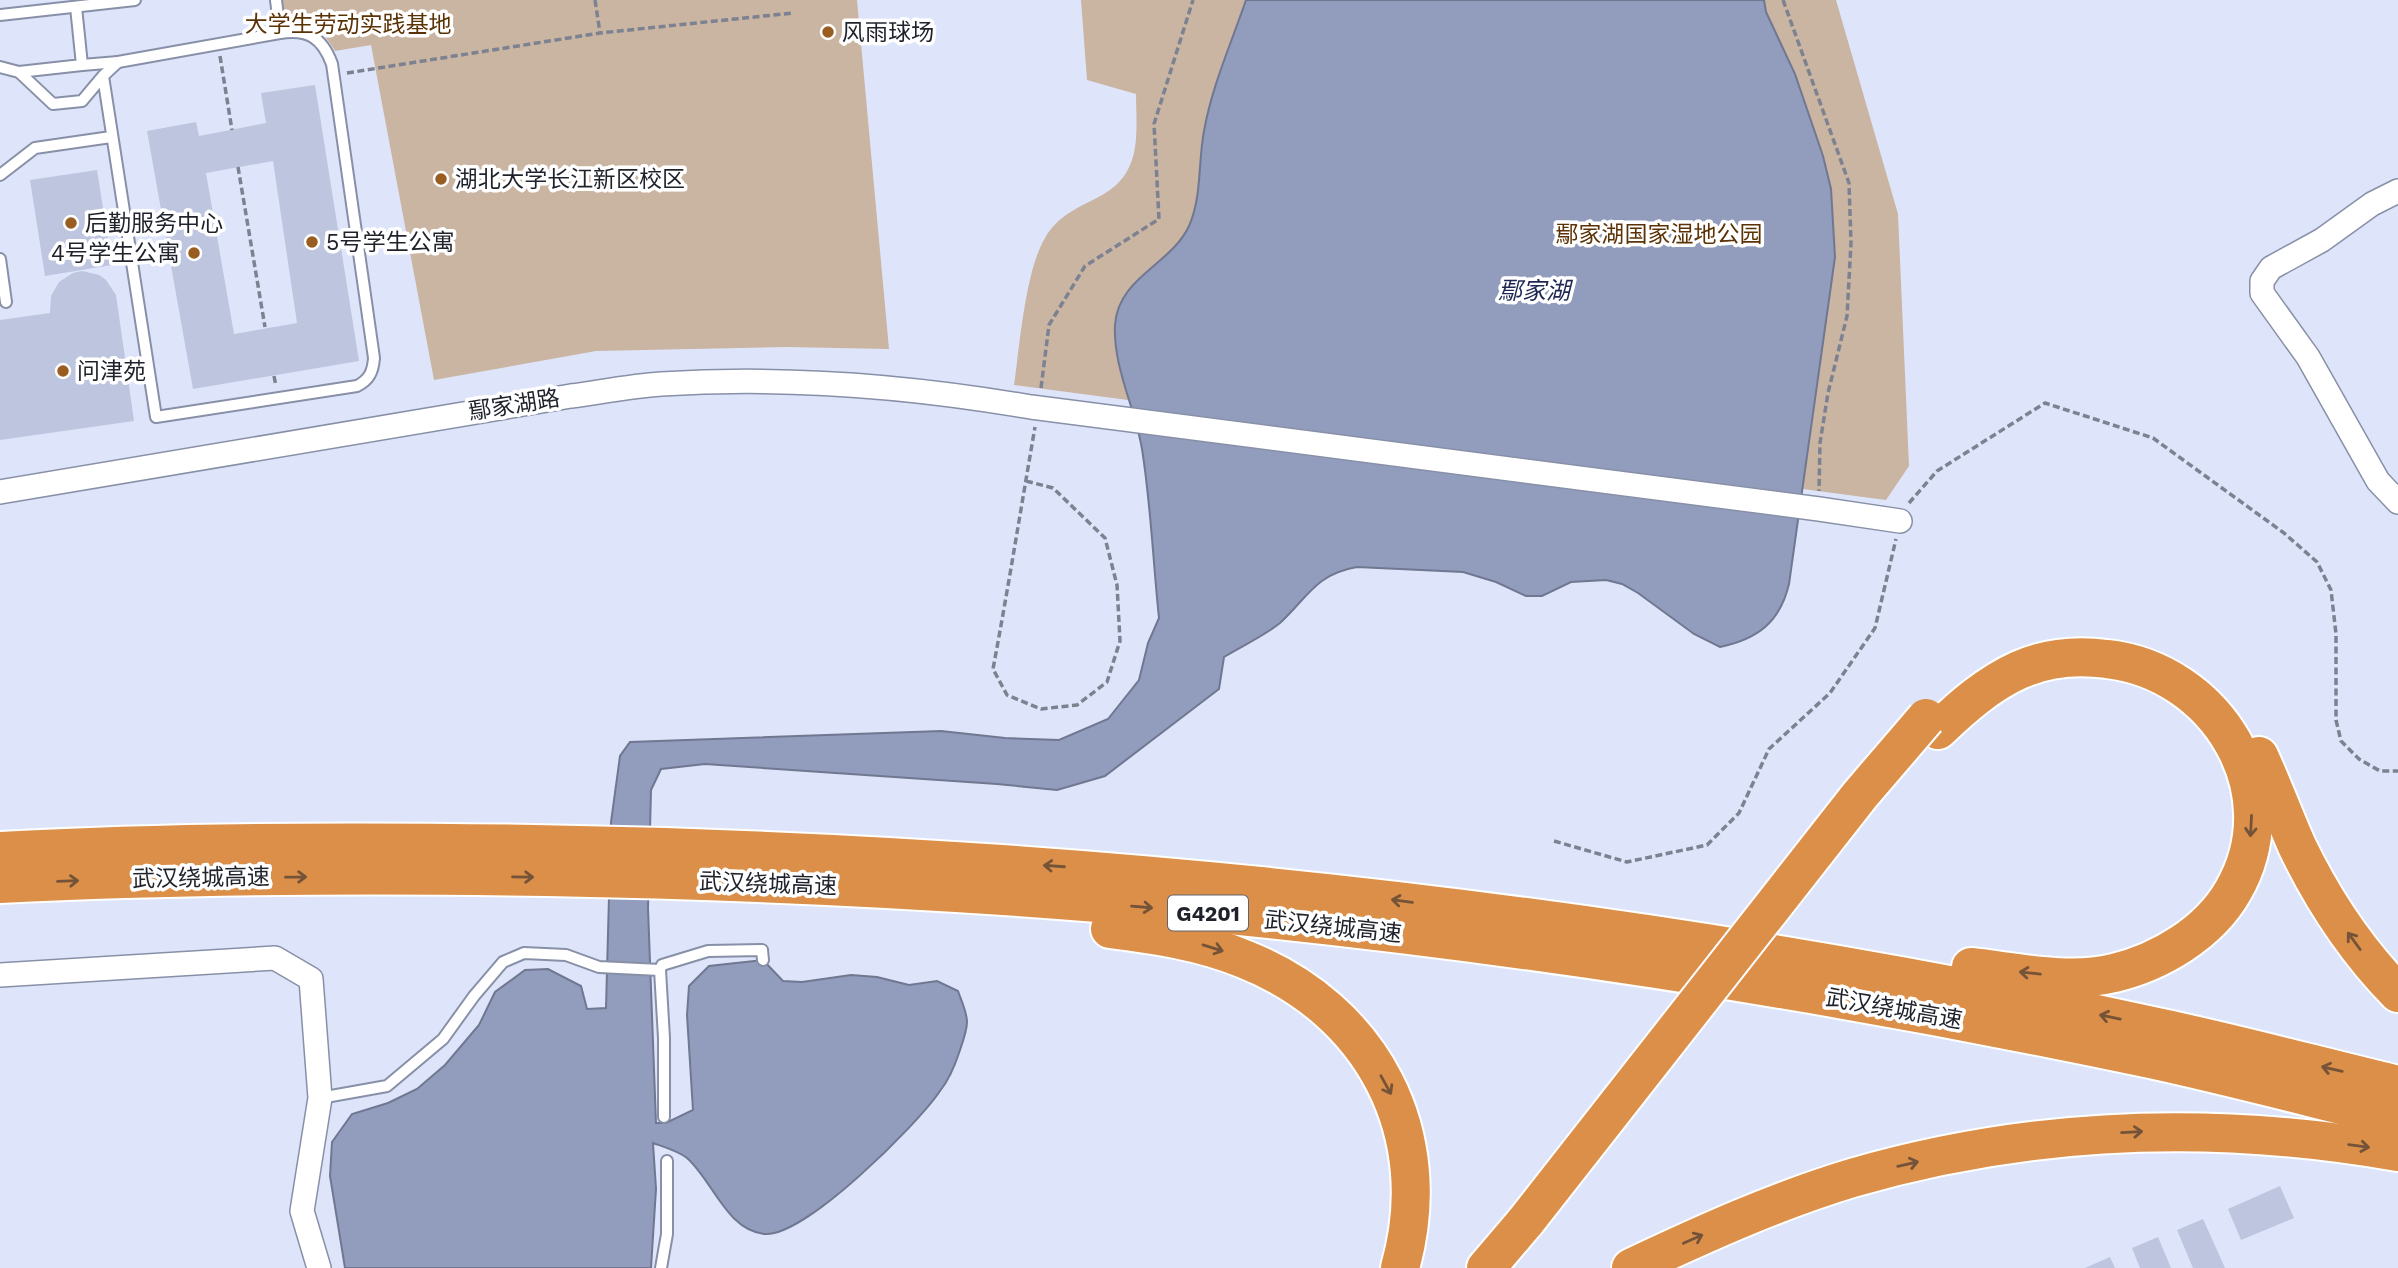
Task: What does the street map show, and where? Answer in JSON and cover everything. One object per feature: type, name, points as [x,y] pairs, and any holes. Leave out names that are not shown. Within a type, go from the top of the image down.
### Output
[{"type":"highway","points":[[1509,1268],[1533,1226],[1860,795],[1932,724],[1965,684],[2009,656],[2051,644],[2084,641],[2120,643],[2144,649],[2179,665],[2210,687],[2224,700],[2246,730],[2298,848],[2326,899],[2364,954],[2398,993]]},
{"type":"highway","points":[[1463,908],[1695,925],[1940,964],[2074,977],[2112,974],[2155,959],[2200,929],[2233,892],[2241,874],[2251,836],[2252,806],[2247,774],[2240,754],[2222,724],[2199,699],[2171,679],[2139,665],[2118,660],[2096,657],[2054,660],[2016,671],[1932,724]]},
{"type":"highway","name":"武汉绕城高速","points":[[0,851],[366,843],[626,845],[1055,866],[1343,894],[1645,934],[1925,981],[2165,1029],[2398,1085]]},
{"type":"highway","name":"武汉绕城高速","points":[[0,884],[328,876],[684,880],[918,890],[1285,921],[1490,945],[1773,988],[1959,1021],[2158,1061],[2398,1119]]},
{"type":"highway","points":[[684,880],[983,912],[1166,936],[1245,959],[1299,986],[1343,1025],[1371,1060],[1394,1099],[1405,1141],[1410,1185],[1409,1229],[1400,1268]]},
{"type":"highway","points":[[1632,1268],[1727,1224],[1850,1179],[1998,1145],[2101,1133],[2194,1131],[2270,1135],[2398,1152]]},
{"type":"highway","points":[[1486,1268],[1533,1226]]},
{"type":"street","points":[[2398,191],[2372,204],[2322,240],[2271,268],[2262,281],[2262,293],[2308,357],[2378,481],[2398,502]]},
{"type":"street","name":"鄢家湖路","points":[[0,492],[496,407],[657,384],[767,381],[928,391],[1900,522]]},
{"type":"street","points":[[0,975],[275,958],[310,979],[320,1098],[302,1211],[319,1268]]},
{"type":"lane","points":[[0,15],[135,0]]},
{"type":"lane","points":[[276,0],[280,33]]},
{"type":"lane","points":[[76,7],[82,65]]},
{"type":"lane","points":[[0,67],[19,72],[118,62],[295,31],[308,34],[319,41],[328,52],[334,75],[374,358],[366,381],[357,386],[156,417],[103,76]]},
{"type":"lane","points":[[19,72],[53,104],[82,101],[118,62]]},
{"type":"lane","points":[[0,175],[35,148],[111,137]]},
{"type":"lane","points":[[0,259],[6,302]]},
{"type":"lane","points":[[664,1117],[662,965],[708,951],[762,950],[763,960]]},
{"type":"lane","points":[[320,1098],[387,1086],[443,1039],[503,962],[524,953],[566,955],[599,967],[660,970]]},
{"type":"lane","points":[[661,1268],[667,1234],[667,1161]]},
{"type":"path","points":[[595,0],[600,33]]},
{"type":"path","points":[[1026,481],[1053,488],[1105,538],[1117,585],[1120,641],[1107,682],[1077,705],[1041,709],[1007,695],[993,669],[1026,481],[1035,407],[1049,325],[1085,266],[1159,219],[1154,124],[1193,0]]},
{"type":"path","points":[[1783,0],[1849,183],[1852,243],[1847,316],[1828,393],[1820,443],[1819,509]]},
{"type":"path","points":[[334,75],[600,33],[793,13]]},
{"type":"path","points":[[218,44],[232,130]]},
{"type":"path","points":[[238,167],[265,327]]},
{"type":"path","points":[[1554,841],[1627,862],[1707,845],[1739,813],[1769,749],[1830,693],[1875,628],[1903,510],[1937,471],[2045,403],[2153,438],[2284,533],[2318,562],[2331,590],[2336,634],[2336,720],[2341,741],[2358,760],[2379,771],[2398,771]]},
{"type":"green space","name":"大学生劳动实践基地","points":[[276,0],[857,0],[889,349],[787,347],[596,351],[434,380],[371,45],[335,51],[319,30],[313,27],[298,23],[279,24]]},
{"type":"green space","name":"鄢家湖","points":[[1081,0],[1836,0],[1898,214],[1909,466],[1886,500],[1014,385],[1028,289],[1038,252],[1045,238],[1068,214],[1118,183],[1128,170],[1134,153],[1136,94],[1087,80]]},
{"type":"water","name":"鄢家湖","points":[[1246,0],[1764,0],[1766,12],[1795,74],[1823,156],[1831,189],[1835,257],[1789,584],[1780,609],[1773,619],[1756,634],[1720,647],[1694,634],[1638,593],[1622,584],[1606,580],[1571,582],[1542,596],[1526,596],[1496,582],[1463,572],[1357,567],[1343,570],[1322,581],[1280,623],[1224,657],[1219,689],[1105,776],[1057,790],[705,764],[661,769],[651,790],[648,908],[656,1123],[666,1123],[693,1110],[687,1015],[689,986],[709,966],[763,960],[783,981],[802,982],[851,975],[877,977],[909,985],[937,981],[958,991],[967,1026],[946,1083],[909,1128],[859,1176],[806,1218],[783,1230],[765,1234],[740,1224],[721,1204],[687,1158],[653,1143],[656,1189],[651,1268],[345,1268],[330,1176],[332,1142],[352,1114],[388,1103],[417,1089],[445,1065],[479,1025],[495,992],[525,970],[548,969],[581,986],[587,1009],[606,1008],[611,822],[620,756],[630,742],[941,731],[1005,738],[1059,740],[1108,719],[1139,680],[1148,643],[1159,618],[1142,449],[1117,357],[1115,325],[1118,309],[1125,295],[1170,251],[1189,226],[1196,203],[1207,114]]},
{"type":"building","points":[[315,85],[359,361],[193,389],[147,131],[196,122],[199,136],[266,123],[261,93]],"holes":[[[273,161],[297,323],[234,334],[206,173]]]},
{"type":"building","name":"后勤服务中心","points":[[97,170],[112,265],[45,276],[30,180]]},
{"type":"building","name":"问津苑","points":[[82,271],[99,275],[116,295],[134,421],[0,440],[0,320],[50,313],[51,296],[59,282]]},
{"type":"building","points":[[2280,1186],[2294,1218],[2241,1240],[2228,1209]]},
{"type":"building","points":[[2203,1219],[2225,1268],[2193,1268],[2177,1230]]},
{"type":"building","points":[[2158,1237],[2171,1268],[2140,1268],[2132,1248]]},
{"type":"building","points":[[2110,1257],[2115,1268],[2085,1268]]},
{"type":"place","name":"风雨球场","points":[[828,32]]},
{"type":"place","name":"湖北大学长江新区校区","points":[[441,179]]},
{"type":"place","name":"后勤服务中心","points":[[71,223]]},
{"type":"place","name":"5号学生公寓","points":[[312,242]]},
{"type":"place","name":"4号学生公寓","points":[[194,253]]},
{"type":"place","name":"问津苑","points":[[63,371]]},
{"type":"park label","name":"鄢家湖国家湿地公园","points":[[1659,234]]}]
